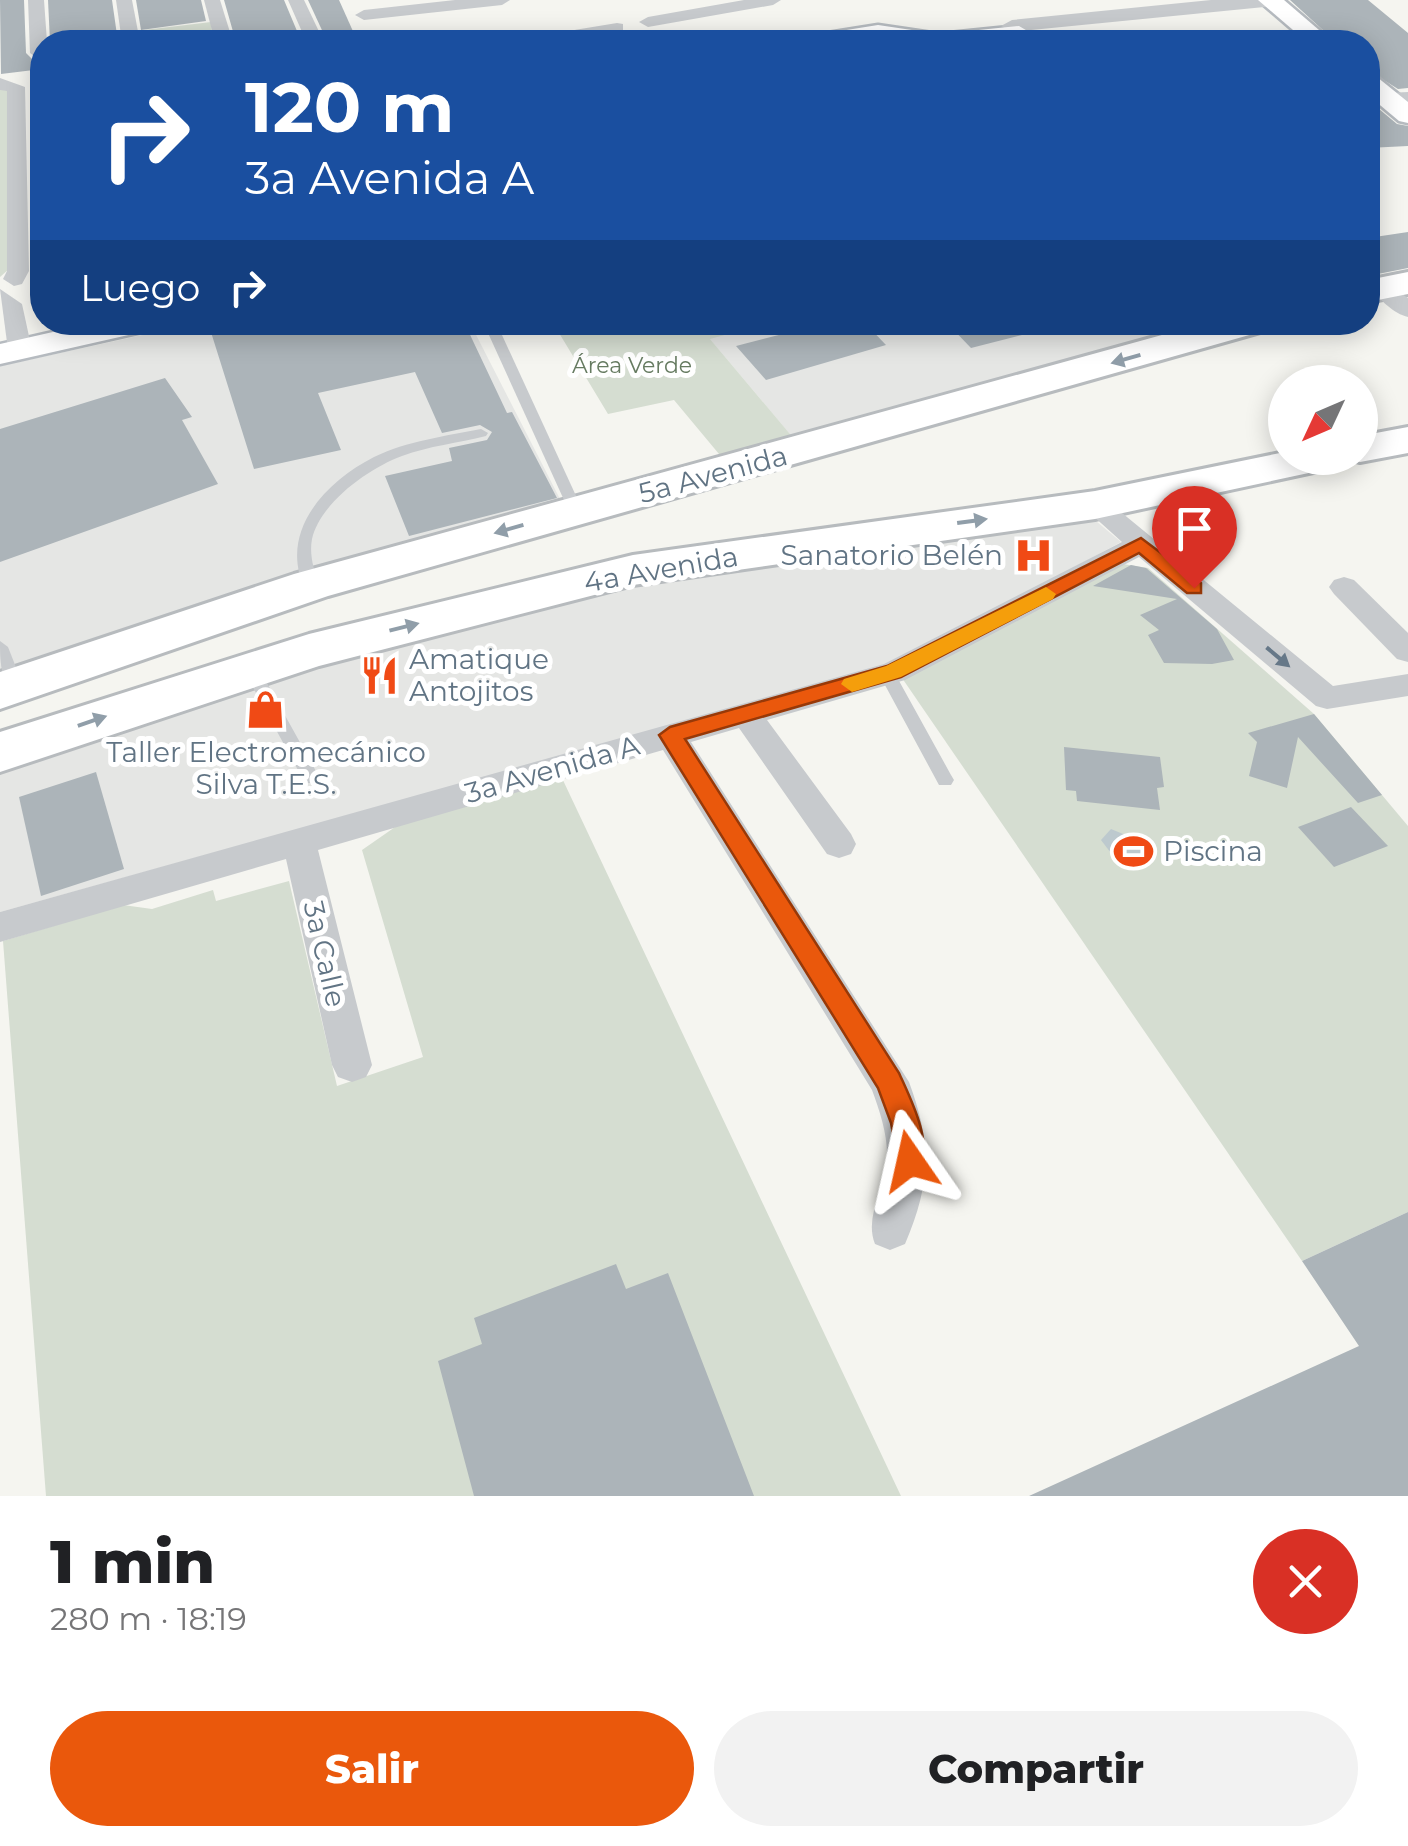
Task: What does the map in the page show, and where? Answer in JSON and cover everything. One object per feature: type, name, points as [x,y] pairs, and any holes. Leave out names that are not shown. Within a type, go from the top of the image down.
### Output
[{"type":"main road","points":[[1272,0],[1306,30]]},
{"type":"main road","points":[[10,352],[85,335]]},
{"type":"main road","name":"5a Avenida","points":[[5,674],[1208,335]]},
{"type":"main road","points":[[1378,446],[1408,440]]},
{"type":"main road","name":"4a Avenida","points":[[0,752],[309,651],[633,570],[1095,505],[1268,469]]},
{"type":"main road","points":[[296,591],[264,612],[260,630],[274,644],[309,651]]},
{"type":"main road","points":[[172,629],[208,628],[228,639],[231,648],[223,668],[190,688]]},
{"type":"street","points":[[36,0],[39,30]]},
{"type":"street","points":[[124,0],[130,30]]},
{"type":"street","points":[[212,0],[221,30]]},
{"type":"street","points":[[296,0],[308,30]]},
{"type":"street","points":[[364,16],[501,0]]},
{"type":"street","points":[[648,22],[772,0]]},
{"type":"street","points":[[1015,29],[1272,0]]},
{"type":"street","points":[[607,30],[617,28]]},
{"type":"street","points":[[5,286],[18,271],[10,86]]},
{"type":"street","points":[[5,286],[30,278]]},
{"type":"street","points":[[5,286],[10,304],[10,352]]},
{"type":"street","points":[[1095,505],[1327,698],[1408,685]]},
{"type":"street","name":"3a Avenida A","points":[[0,927],[887,674],[1141,544]]},
{"type":"street","points":[[1344,587],[1408,651]]},
{"type":"street","points":[[746,714],[838,844]]},
{"type":"street","points":[[670,735],[889,1082],[905,1123],[910,1161],[890,1229]]},
{"type":"street","name":"3a Calle","points":[[299,842],[352,1065]]},
{"type":"lane","points":[[494,335],[576,511]]},
{"type":"lane","points":[[296,591],[304,535],[321,509],[358,470],[392,454],[481,433]]},
{"type":"lane","points":[[251,669],[311,778]]},
{"type":"lane","points":[[887,674],[945,780]]},
{"type":"shaded area","points":[[143,335],[476,335],[561,501],[277,579],[0,678],[0,366]]},
{"type":"shaded area","points":[[720,335],[1168,335],[794,439],[709,338]]},
{"type":"shaded area","points":[[1090,516],[1121,542],[893,664],[0,912],[0,764],[296,673],[609,587]]},
{"type":"shaded area","name":"Piscina","points":[[1111,829],[1152,846],[1154,859],[1137,870],[1117,861],[1101,840]]},
{"type":"green space","points":[[211,22],[212,30],[144,30]]},
{"type":"green space","points":[[0,86],[10,87],[9,269],[0,277]]},
{"type":"green space","name":"Área Verde","points":[[560,335],[725,335],[710,339],[795,440],[724,460],[674,400],[608,414]]},
{"type":"green space","points":[[1123,564],[1148,568],[1314,714],[1408,826],[1408,1212],[1302,1261],[902,678]]},
{"type":"green space","points":[[561,776],[901,1496],[46,1496],[3,941],[123,905],[152,909],[213,890],[216,901],[289,881],[337,1086],[423,1057],[362,850],[398,825]]},
{"type":"building","points":[[0,0],[24,0],[30,70],[1,74]]},
{"type":"building","points":[[48,0],[112,0],[116,30],[49,30]]},
{"type":"building","points":[[136,0],[201,0],[206,21],[141,30]]},
{"type":"building","points":[[224,0],[284,0],[297,30],[233,30]]},
{"type":"building","points":[[308,0],[339,0],[352,30],[322,30]]},
{"type":"building","points":[[1290,0],[1368,0],[1408,33],[1408,88],[1398,89],[1380,78],[1380,30],[1323,30]]},
{"type":"building","points":[[1380,110],[1397,124],[1408,126],[1408,146],[1380,147]]},
{"type":"building","points":[[1408,232],[1408,268],[1380,274],[1380,236]]},
{"type":"building","points":[[212,335],[470,335],[507,413],[512,412],[557,498],[409,536],[385,476],[452,461],[449,448],[487,440],[492,432],[480,425],[442,433],[415,372],[318,393],[341,450],[254,469]]},
{"type":"building","points":[[779,335],[876,335],[886,345],[766,380],[736,346]]},
{"type":"building","points":[[958,335],[1022,335],[971,348]]},
{"type":"building","points":[[165,378],[192,417],[182,420],[218,484],[0,562],[0,429]]},
{"type":"building","points":[[1131,565],[1146,568],[1217,629],[1234,660],[1212,664],[1164,663],[1148,635],[1159,630],[1140,615],[1177,599],[1093,586]]},
{"type":"building","points":[[1314,714],[1382,795],[1358,803],[1298,737],[1287,788],[1249,776],[1257,742],[1248,733]]},
{"type":"building","points":[[1064,747],[1160,757],[1164,787],[1157,788],[1160,810],[1077,801],[1076,791],[1066,790]]},
{"type":"building","points":[[96,772],[124,869],[41,896],[19,797]]},
{"type":"building","points":[[1351,807],[1388,846],[1334,867],[1298,827]]},
{"type":"building","points":[[1408,1212],[1408,1496],[1029,1496],[1359,1346],[1302,1261]]},
{"type":"building","points":[[616,1264],[626,1289],[668,1273],[754,1496],[474,1496],[438,1361],[482,1344],[474,1318]]},
{"type":"slow traffic","points":[[852,684],[894,672],[1046,594]]},
{"type":"place","name":"Sanatorio Belén","points":[[1033,555]]},
{"type":"place","name":"Amatique Antojitos","points":[[379,675]]},
{"type":"place","name":"Taller Electromecánico Silva T.E.S.","points":[[266,710]]},
{"type":"place","name":"Piscina","points":[[1133,851]]},
{"type":"route","points":[[910,1161],[905,1123],[889,1082],[670,735],[894,672],[1141,544],[1194,588]]}]
